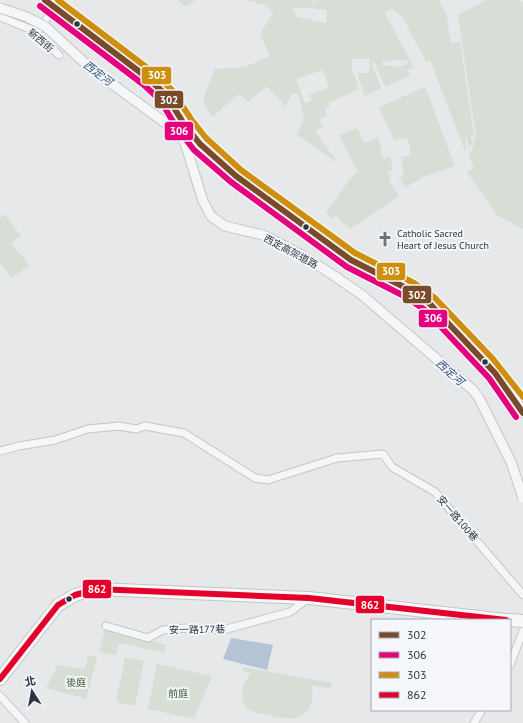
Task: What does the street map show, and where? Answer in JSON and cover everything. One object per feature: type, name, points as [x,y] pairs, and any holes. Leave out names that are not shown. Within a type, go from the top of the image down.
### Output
[{"type":"main road","points":[[0,679],[54,609],[71,597],[85,592],[103,589],[150,593],[309,598],[497,619]]},
{"type":"main road","points":[[511,620],[523,621]]},
{"type":"street","points":[[45,0],[149,79],[166,94],[184,124],[200,144],[236,176],[356,264],[417,294],[433,306],[489,366],[512,394],[523,413]]},
{"type":"street","points":[[36,34],[55,7]]},
{"type":"street","name":"西定高架道路","points":[[0,8],[27,17],[46,27],[89,67],[175,130],[185,142],[203,201],[212,216],[225,226],[269,238],[302,255],[336,277],[362,296],[473,390],[479,398],[511,462],[523,498]]},
{"type":"street","name":"新西街","points":[[0,17],[30,29],[59,55]]},
{"type":"street","name":"安一路100巷","points":[[0,451],[55,440],[88,429],[119,426],[136,429],[145,426],[184,432],[255,478],[268,480],[337,458],[383,454],[392,467],[435,492],[523,595]]},
{"type":"street","name":"安一路177巷","points":[[106,626],[148,638],[163,630],[184,628],[223,630],[290,612],[309,598]]},
{"type":"street","points":[[511,662],[523,631]]},
{"type":"street","points":[[0,696],[25,723]]},
{"type":"street","points":[[474,723],[481,711]]},
{"type":"green space","points":[[178,0],[196,0],[186,7]]},
{"type":"green space","points":[[245,0],[315,0],[308,8],[292,7],[297,17],[326,23],[327,10],[309,8],[317,0],[439,0],[447,17],[451,43],[460,42],[474,136],[471,137],[473,145],[468,146],[467,137],[465,137],[465,151],[430,60],[426,62],[403,18],[393,9],[385,13],[414,68],[408,70],[410,76],[385,87],[375,63],[371,62],[381,88],[365,96],[357,73],[369,73],[370,59],[352,59],[352,72],[354,73],[359,89],[328,103],[330,107],[325,109],[327,116],[318,119],[323,126],[315,132],[336,160],[335,161],[297,135],[304,119],[298,94],[291,94],[286,107],[267,86],[248,102],[239,94],[212,117],[203,101],[214,69],[245,67],[270,56],[260,34],[273,13],[266,5]],"holes":[[[406,60],[408,64],[397,67],[383,65],[382,61]],[[323,70],[329,88],[309,95],[312,101],[305,103],[296,79]]]},
{"type":"green space","points":[[486,0],[518,0],[523,3],[523,229],[497,215],[467,172],[474,168],[469,157],[474,145],[474,138],[476,137],[458,15]]},
{"type":"green space","points":[[425,87],[455,166],[423,177],[405,188],[399,177],[404,176],[401,157],[411,155],[408,138],[394,140],[379,107]]},
{"type":"green space","points":[[357,128],[364,143],[378,137],[383,158],[390,157],[393,170],[388,171],[390,182],[399,196],[350,229],[336,216],[333,219],[326,213],[353,175],[358,172],[339,135]]},
{"type":"green space","points":[[5,214],[21,236],[11,243],[29,265],[12,278],[0,263],[0,218]]},
{"type":"green space","points":[[105,629],[166,645],[164,653],[119,643],[116,655],[99,652]]},
{"type":"green space","name":"後庭","points":[[88,656],[97,657],[86,699],[46,688],[58,665],[85,669]]},
{"type":"green space","points":[[124,657],[144,661],[135,706],[120,703],[116,699],[124,665]]},
{"type":"green space","name":"前庭","points":[[157,664],[212,676],[194,719],[148,709]]},
{"type":"green space","points":[[243,667],[332,683],[330,689],[312,685],[311,704],[308,710],[303,715],[297,717],[282,718],[256,713],[246,707],[242,698],[242,692],[251,673],[242,671]]},
{"type":"water","points":[[231,638],[273,645],[267,670],[223,659]]},
{"type":"transit line","name":"302","points":[[45,0],[149,79],[166,95],[184,124],[200,144],[236,176],[351,260],[410,290],[430,304],[495,373],[523,413]]},
{"type":"transit line","name":"303","points":[[58,0],[154,73],[172,90],[191,119],[206,138],[241,170],[355,253],[414,283],[435,298],[493,359],[523,397]]},
{"type":"transit line","name":"306","points":[[40,6],[144,85],[160,100],[177,128],[194,150],[231,182],[347,267],[406,297],[425,310],[489,378],[516,417]]},
{"type":"transit line","name":"862","points":[[0,679],[58,605],[75,595],[96,589],[309,598],[497,619]]},
{"type":"place","name":"Catholic Sacred Heart of Jesus Church","points":[[385,239]]},
{"type":"water label","name":"西定河","points":[[98,73]]},
{"type":"water label","name":"西定河","points":[[450,372]]}]
